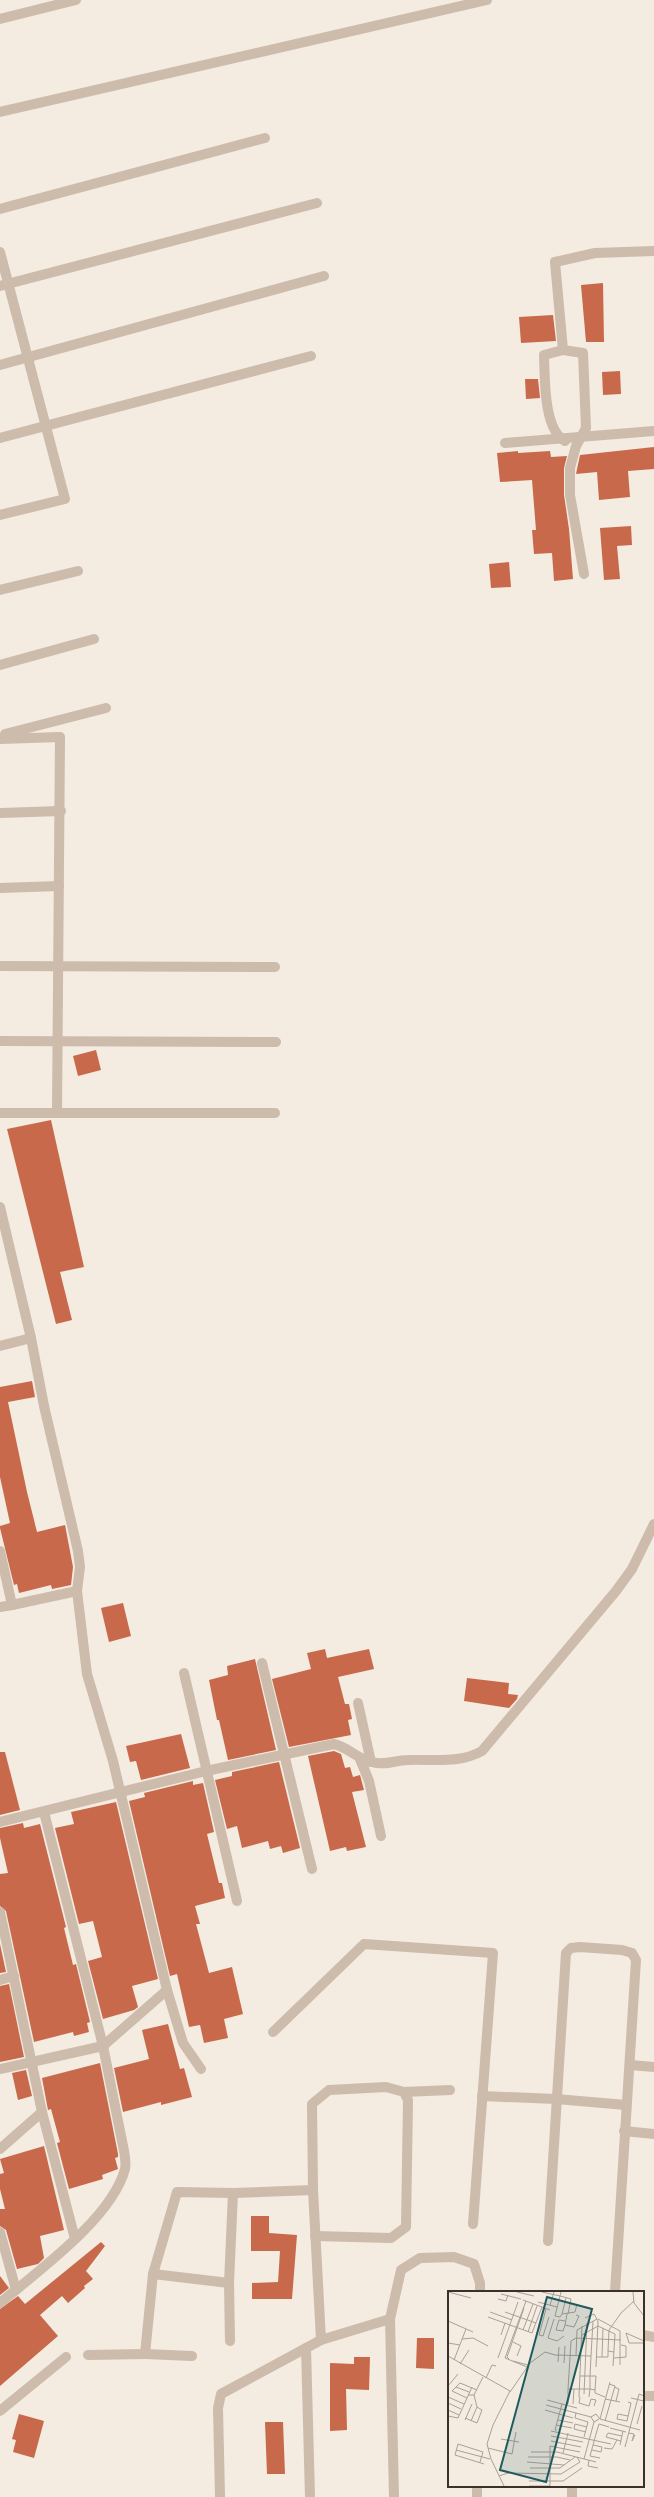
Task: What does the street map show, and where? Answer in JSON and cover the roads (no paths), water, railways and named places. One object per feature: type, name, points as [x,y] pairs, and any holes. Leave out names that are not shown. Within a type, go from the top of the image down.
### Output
[{"type":"street","points":[[0,19],[76,0]]},
{"type":"street","points":[[0,112],[487,0]]},
{"type":"street","points":[[0,209],[265,138]]},
{"type":"street","points":[[4,285],[317,203]]},
{"type":"street","points":[[563,350],[555,262],[595,253],[654,251]]},
{"type":"street","points":[[0,252],[4,285],[28,358],[65,499],[0,515]]},
{"type":"street","points":[[0,365],[324,276]]},
{"type":"street","points":[[576,446],[560,438],[548,416],[544,355],[563,350],[582,353],[586,428],[576,446],[570,468],[570,495],[584,574]]},
{"type":"street","points":[[0,438],[46,428],[311,356]]},
{"type":"street","points":[[505,443],[654,431]]},
{"type":"street","points":[[0,590],[78,571]]},
{"type":"street","points":[[0,665],[94,639]]},
{"type":"street","points":[[0,737],[106,708]]},
{"type":"street","points":[[0,737],[60,737],[61,811],[57,1113]]},
{"type":"street","points":[[0,813],[61,811]]},
{"type":"street","points":[[0,888],[60,886]]},
{"type":"street","points":[[0,966],[275,967]]},
{"type":"street","points":[[0,1041],[276,1042]]},
{"type":"street","points":[[0,1113],[275,1113]]},
{"type":"street","points":[[0,1207],[31,1338],[44,1406],[78,1551],[80,1573],[77,1591],[87,1674],[121,1794],[167,1990],[183,2043],[201,2069]]},
{"type":"street","points":[[0,1346],[31,1338]]},
{"type":"street","points":[[0,1822],[121,1794],[206,1771],[334,1744],[342,1745],[360,1759],[382,1765],[406,1760],[460,1760],[482,1752],[616,1592],[632,1569],[654,1524]]},
{"type":"street","points":[[0,1551],[12,1605]]},
{"type":"street","points":[[0,1607],[77,1591]]},
{"type":"street","points":[[262,1663],[312,1869]]},
{"type":"street","points":[[184,1673],[237,1901]]},
{"type":"street","points":[[358,1703],[371,1762]]},
{"type":"street","points":[[360,1759],[369,1781],[381,1836]]},
{"type":"street","points":[[0,2303],[75,2239],[108,2202],[119,2185],[125,2168],[124,2151],[103,2046],[44,1812]]},
{"type":"street","points":[[0,1912],[42,2112],[75,2239]]},
{"type":"street","points":[[273,2032],[364,1944],[493,1953],[473,2224]]},
{"type":"street","points":[[548,2241],[566,1953],[571,1948],[622,1950],[632,1953],[636,1960],[615,2291]]},
{"type":"street","points":[[0,1980],[14,1976]]},
{"type":"street","points":[[0,2069],[103,2046],[167,1990]]},
{"type":"street","points":[[630,2065],[654,2067]]},
{"type":"street","points":[[321,2340],[313,2190],[312,2104],[328,2090],[386,2087],[404,2092],[450,2090]]},
{"type":"street","points":[[315,2236],[391,2238],[406,2227],[408,2100],[404,2092]]},
{"type":"street","points":[[482,2096],[556,2099],[626,2105]]},
{"type":"street","points":[[0,2149],[42,2112]]},
{"type":"street","points":[[624,2131],[654,2134]]},
{"type":"street","points":[[145,2354],[153,2274],[177,2192],[233,2193],[313,2190]]},
{"type":"street","points":[[230,2341],[229,2283],[233,2193]]},
{"type":"street","points":[[0,2232],[16,2290]]},
{"type":"street","points":[[394,2497],[390,2319],[401,2270],[420,2258],[454,2257],[474,2264],[480,2283],[480,2291]]},
{"type":"street","points":[[153,2274],[229,2283]]},
{"type":"street","points":[[220,2497],[218,2408],[221,2394],[321,2340],[390,2319]]},
{"type":"street","points":[[644,2335],[654,2337]]},
{"type":"street","points":[[306,2348],[310,2497]]},
{"type":"street","points":[[88,2355],[145,2354],[192,2356]]},
{"type":"street","points":[[0,2411],[66,2357]]}]
